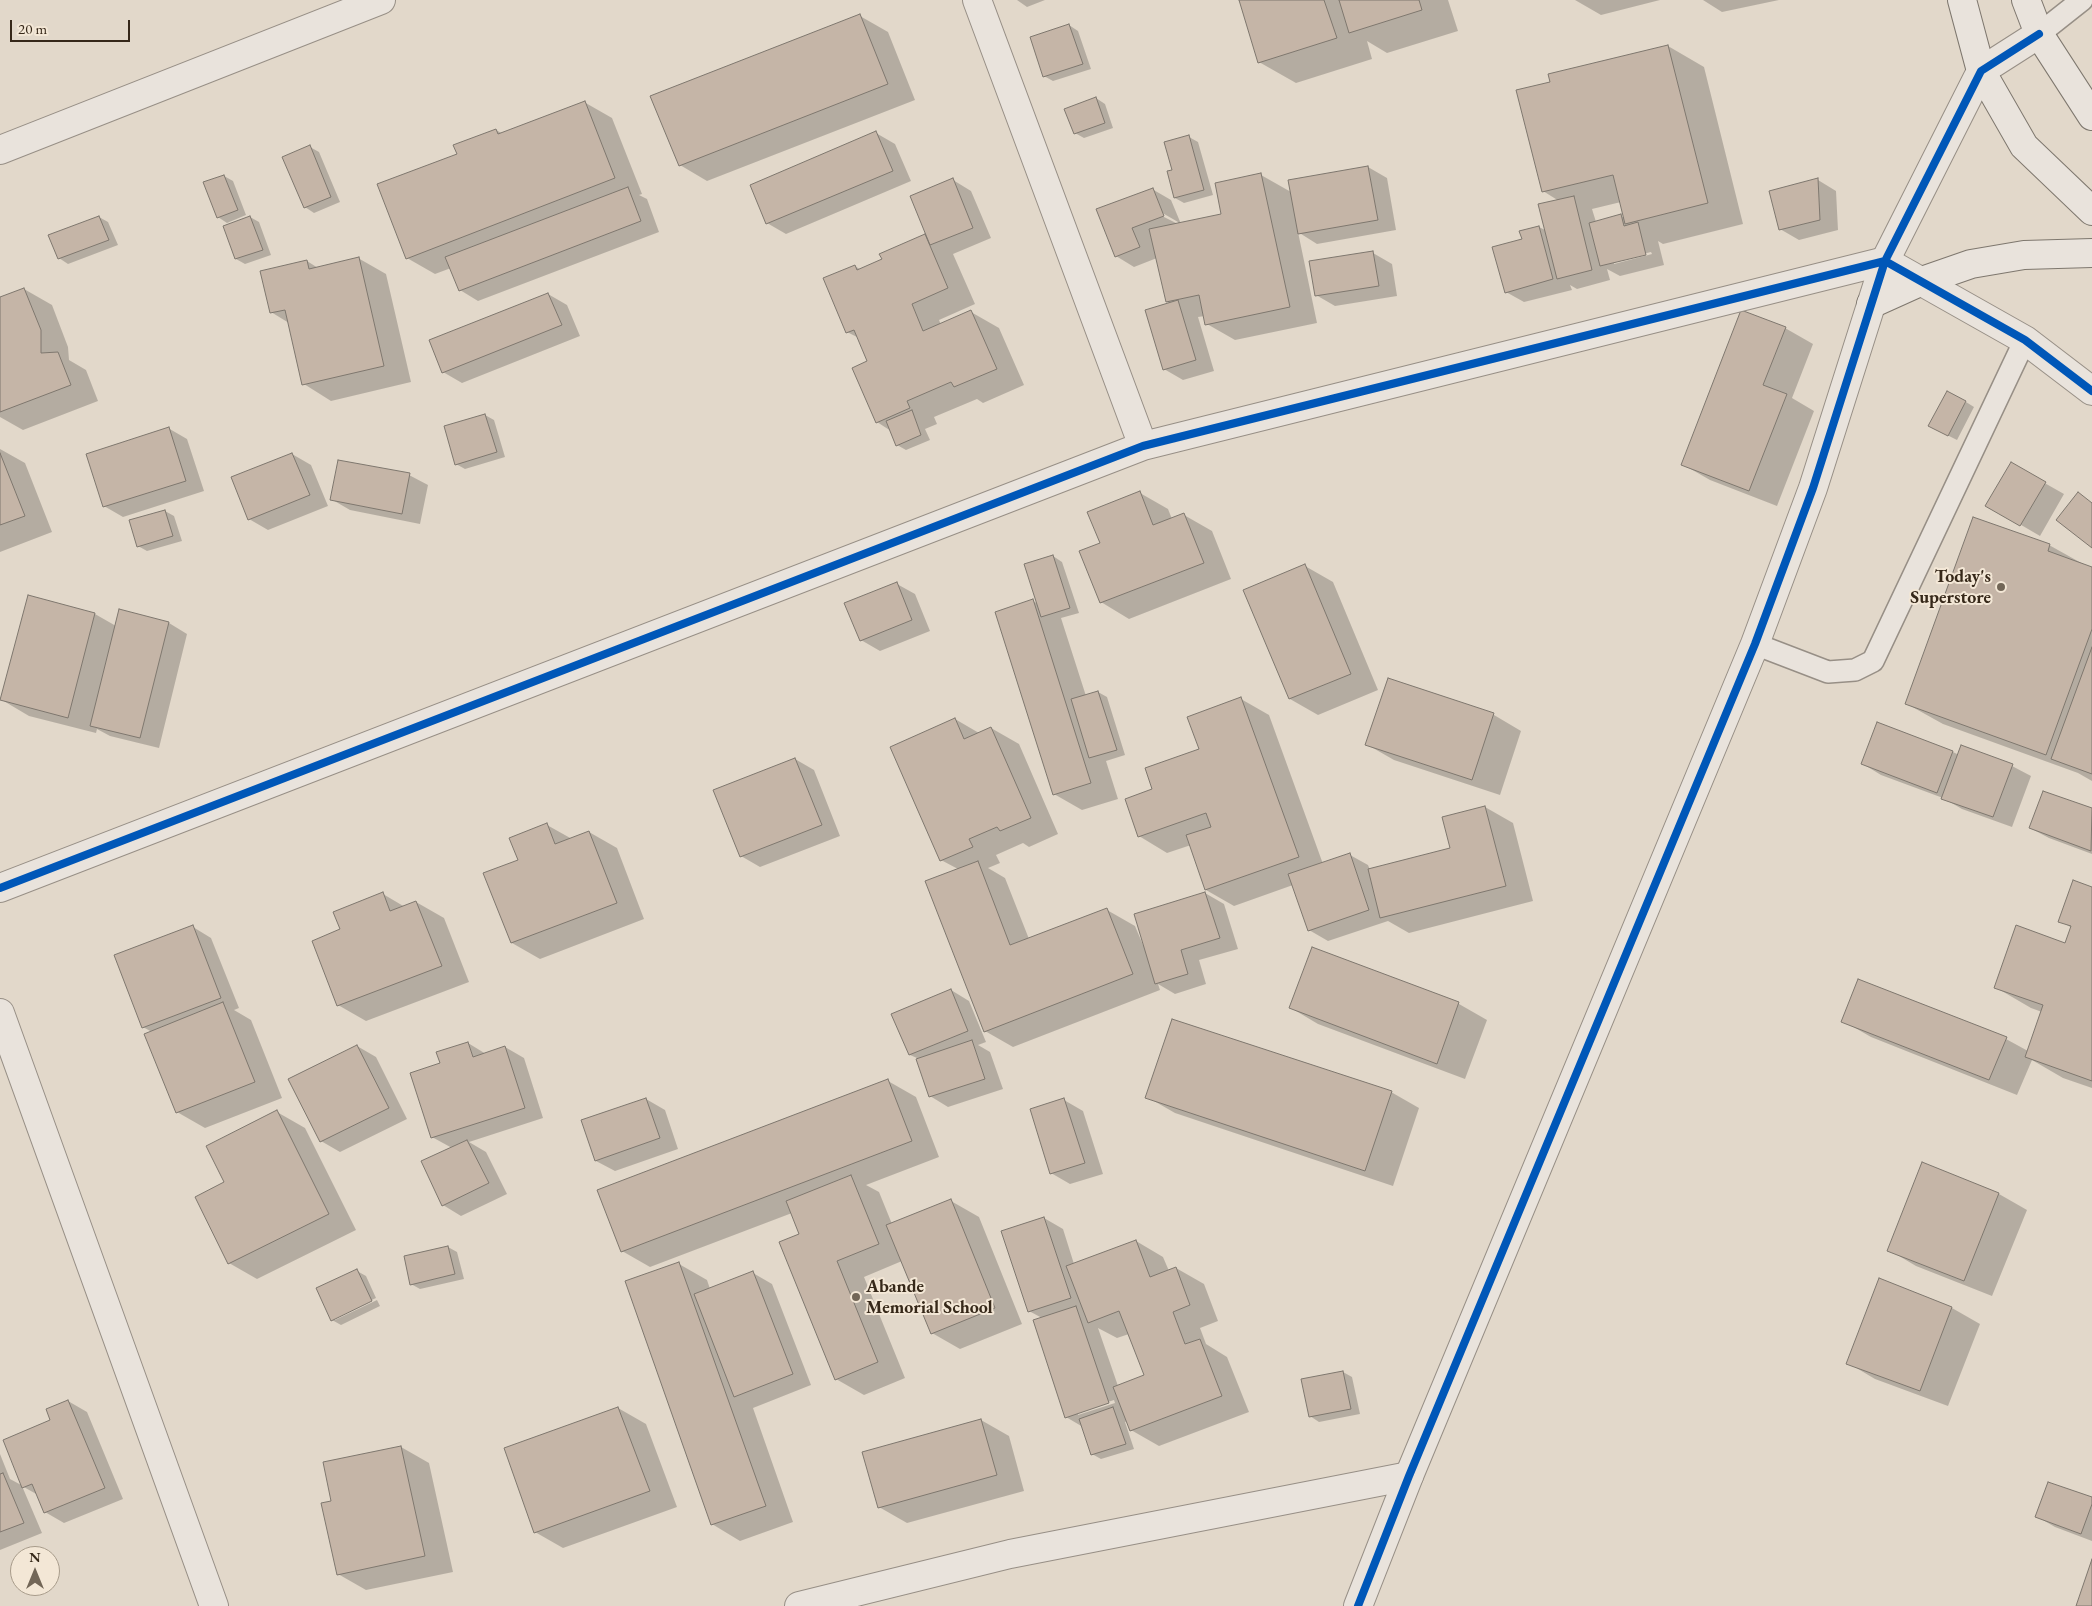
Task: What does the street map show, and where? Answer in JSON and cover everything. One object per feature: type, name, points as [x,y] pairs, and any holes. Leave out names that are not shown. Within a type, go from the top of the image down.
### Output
[{"type":"street","points":[[0,150],[381,0]]},
{"type":"street","points":[[977,0],[1143,446]]},
{"type":"street","points":[[1962,0],[1981,71],[2024,146],[2092,211]]},
{"type":"street","points":[[2026,0],[2039,34],[2092,116]]},
{"type":"street","points":[[1358,1606],[1408,1476],[1755,644],[1813,488],[1885,261],[1981,71],[2039,34]]},
{"type":"street","points":[[1872,304],[1922,281],[1971,264],[2024,255],[2092,253]]},
{"type":"street","points":[[0,888],[1143,446],[1885,261],[2025,340],[2092,391]]},
{"type":"street","points":[[0,1013],[214,1606]]},
{"type":"street","points":[[799,1606],[1010,1554],[1408,1476]]},
{"type":"lane","points":[[2039,34],[2082,0]]},
{"type":"lane","points":[[1755,644],[1828,672],[1855,670],[1873,661],[2025,340]]},
{"type":"building","points":[[1239,0],[1324,0],[1337,38],[1258,63]]},
{"type":"building","points":[[1339,0],[1419,0],[1422,10],[1349,33]]},
{"type":"building","points":[[860,14],[888,84],[679,166],[650,96]]},
{"type":"building","points":[[1069,24],[1083,64],[1043,77],[1030,37]]},
{"type":"building","points":[[1668,45],[1708,203],[1625,224],[1613,175],[1542,192],[1516,90],[1550,82],[1548,74]]},
{"type":"building","points":[[1096,97],[1105,123],[1074,134],[1064,109]]},
{"type":"building","points":[[585,101],[615,178],[406,259],[377,184],[457,154],[453,145],[496,129],[498,134]]},
{"type":"building","points":[[876,131],[893,171],[766,224],[750,185]]},
{"type":"building","points":[[1189,135],[1204,190],[1174,198],[1167,171],[1172,170],[1164,142]]},
{"type":"building","points":[[310,145],[331,197],[304,208],[282,157]]},
{"type":"building","points":[[1368,166],[1378,220],[1298,234],[1288,180]]},
{"type":"building","points":[[1261,173],[1290,307],[1205,325],[1199,295],[1166,302],[1149,229],[1221,214],[1215,183]]},
{"type":"building","points":[[224,175],[238,210],[217,218],[203,182]]},
{"type":"building","points":[[953,178],[973,228],[930,245],[910,196]]},
{"type":"building","points":[[1818,178],[1820,220],[1779,230],[1769,191]]},
{"type":"building","points":[[628,187],[641,221],[459,291],[445,257]]},
{"type":"building","points":[[1153,188],[1164,216],[1132,228],[1140,247],[1115,257],[1096,209]]},
{"type":"building","points":[[1574,196],[1592,270],[1557,279],[1538,204]]},
{"type":"building","points":[[1621,214],[1624,226],[1638,222],[1646,255],[1600,266],[1589,223]]},
{"type":"building","points":[[99,216],[109,240],[58,259],[48,235]]},
{"type":"building","points":[[250,216],[263,250],[235,259],[223,226]]},
{"type":"building","points":[[1539,226],[1553,279],[1505,293],[1492,247],[1522,239],[1519,231]]},
{"type":"building","points":[[925,234],[948,288],[912,304],[923,331],[971,310],[997,369],[954,387],[951,382],[907,401],[910,408],[876,423],[852,368],[867,361],[854,330],[846,333],[823,278],[855,265],[857,270],[882,259],[879,254]]},
{"type":"building","points":[[1373,251],[1379,286],[1315,296],[1309,261]]},
{"type":"building","points":[[359,257],[384,366],[302,385],[285,310],[270,313],[260,271],[307,260],[309,269]]},
{"type":"building","points":[[24,288],[41,330],[41,353],[58,352],[71,385],[0,412],[0,297]]},
{"type":"building","points":[[548,293],[562,325],[442,373],[429,340]]},
{"type":"building","points":[[1178,300],[1196,360],[1163,370],[1145,310]]},
{"type":"building","points":[[1741,310],[1786,327],[1763,385],[1787,394],[1749,491],[1681,465]]},
{"type":"building","points":[[1947,391],[1966,401],[1948,436],[1928,426]]},
{"type":"building","points":[[912,410],[921,435],[896,446],[886,421]]},
{"type":"building","points":[[485,414],[497,452],[455,465],[444,426]]},
{"type":"building","points":[[169,427],[186,481],[103,507],[86,454]]},
{"type":"building","points":[[0,453],[25,516],[0,525]]},
{"type":"building","points":[[292,453],[310,495],[248,520],[231,477]]},
{"type":"building","points":[[338,460],[410,473],[402,514],[330,500]]},
{"type":"building","points":[[2011,462],[2046,482],[2020,526],[1985,506]]},
{"type":"building","points":[[1140,491],[1153,525],[1184,513],[1204,563],[1100,603],[1079,551],[1100,543],[1087,512]]},
{"type":"building","points":[[2078,492],[2092,503],[2092,548],[2056,520]]},
{"type":"building","points":[[165,510],[173,536],[137,547],[129,520]]},
{"type":"building","points":[[1973,517],[2050,544],[2048,551],[2092,567],[2092,629],[2046,755],[1905,704]]},
{"type":"building","points":[[1053,555],[1070,608],[1041,617],[1024,564]]},
{"type":"building","points":[[1305,564],[1351,674],[1289,699],[1243,590]]},
{"type":"building","points":[[897,582],[912,620],[860,641],[844,603]]},
{"type":"building","points":[[28,595],[95,613],[68,718],[0,700]]},
{"type":"building","points":[[1033,599],[1091,783],[1053,795],[995,612]]},
{"type":"building","points":[[119,609],[169,622],[140,738],[90,726]]},
{"type":"building","points":[[2092,647],[2092,774],[2051,759]]},
{"type":"building","points":[[1388,678],[1494,713],[1472,780],[1365,745]]},
{"type":"building","points":[[1098,691],[1117,750],[1089,758],[1071,699]]},
{"type":"building","points":[[1241,697],[1299,857],[1205,890],[1186,835],[1211,827],[1206,813],[1138,837],[1125,799],[1152,789],[1145,768],[1199,749],[1187,717]]},
{"type":"building","points":[[955,718],[964,739],[991,727],[1031,818],[1000,831],[997,827],[969,839],[973,847],[940,861],[890,747]]},
{"type":"building","points":[[1877,722],[1953,751],[1937,793],[1861,764]]},
{"type":"building","points":[[1961,745],[2013,764],[1993,817],[1941,799]]},
{"type":"building","points":[[795,758],[822,825],[740,857],[713,790]]},
{"type":"building","points":[[2043,791],[2092,808],[2091,851],[2029,828]]},
{"type":"building","points":[[1485,806],[1506,886],[1380,918],[1368,869],[1450,848],[1442,817]]},
{"type":"building","points":[[547,823],[555,844],[589,831],[617,903],[511,943],[483,873],[518,860],[509,838]]},
{"type":"building","points":[[1350,853],[1369,910],[1308,931],[1288,874]]},
{"type":"building","points":[[978,861],[1010,945],[1107,908],[1133,974],[984,1032],[925,881]]},
{"type":"building","points":[[2073,880],[2092,887],[2092,1081],[2025,1057],[2043,1005],[1994,988],[2016,925],[2065,943],[2071,926],[2058,922]]},
{"type":"building","points":[[383,892],[390,911],[416,901],[442,966],[337,1006],[312,941],[340,929],[333,912]]},
{"type":"building","points":[[1205,892],[1220,938],[1181,950],[1188,974],[1155,984],[1134,914]]},
{"type":"building","points":[[193,925],[221,998],[142,1028],[114,955]]},
{"type":"building","points":[[1312,947],[1459,1002],[1437,1064],[1289,1008]]},
{"type":"building","points":[[1858,979],[2007,1037],[1989,1080],[1841,1022]]},
{"type":"building","points":[[951,989],[968,1031],[909,1055],[891,1014]]},
{"type":"building","points":[[223,1002],[255,1082],[176,1113],[144,1034]]},
{"type":"building","points":[[1172,1019],[1392,1091],[1365,1171],[1145,1098]]},
{"type":"building","points":[[972,1040],[985,1079],[929,1097],[916,1059]]},
{"type":"building","points":[[468,1042],[473,1057],[505,1046],[525,1108],[431,1138],[410,1073],[440,1063],[436,1052]]},
{"type":"building","points":[[357,1045],[389,1108],[320,1142],[288,1079]]},
{"type":"building","points":[[888,1079],[912,1141],[621,1252],[597,1190]]},
{"type":"building","points":[[646,1098],[660,1138],[595,1161],[581,1120]]},
{"type":"building","points":[[1064,1098],[1085,1163],[1050,1174],[1030,1109]]},
{"type":"building","points":[[277,1110],[329,1214],[228,1264],[195,1197],[224,1182],[206,1146]]},
{"type":"building","points":[[467,1140],[489,1183],[442,1206],[421,1161]]},
{"type":"building","points":[[1922,1162],[1999,1193],[1964,1281],[1887,1251]]},
{"type":"building","points":[[851,1175],[879,1244],[837,1261],[878,1362],[835,1380],[779,1242],[799,1234],[786,1201]]},
{"type":"building","points":[[951,1199],[995,1308],[931,1334],[886,1225]]},
{"type":"building","points":[[1044,1217],[1071,1298],[1028,1312],[1001,1231]]},
{"type":"building","points":[[1136,1240],[1150,1277],[1176,1267],[1190,1305],[1173,1312],[1185,1344],[1200,1339],[1222,1396],[1130,1431],[1113,1387],[1144,1375],[1119,1311],[1088,1323],[1066,1266]]},
{"type":"building","points":[[448,1246],[455,1274],[410,1285],[404,1256]]},
{"type":"building","points":[[679,1262],[766,1506],[711,1525],[625,1281]]},
{"type":"building","points":[[357,1269],[372,1301],[331,1321],[316,1288]]},
{"type":"building","points":[[753,1271],[793,1374],[734,1397],[694,1294]]},
{"type":"building","points":[[1879,1278],[1952,1307],[1920,1391],[1846,1364]]},
{"type":"building","points":[[1076,1306],[1109,1403],[1065,1418],[1033,1320]]},
{"type":"building","points":[[1343,1371],[1351,1409],[1309,1417],[1301,1379]]},
{"type":"building","points":[[68,1400],[105,1488],[44,1513],[32,1484],[22,1488],[3,1440],[50,1420],[46,1409]]},
{"type":"building","points":[[618,1407],[650,1491],[534,1533],[504,1448]]},
{"type":"building","points":[[1113,1407],[1126,1444],[1091,1455],[1079,1419]]},
{"type":"building","points":[[981,1419],[997,1475],[878,1508],[862,1452]]},
{"type":"building","points":[[401,1446],[425,1556],[337,1575],[321,1503],[331,1501],[323,1462]]},
{"type":"building","points":[[3,1473],[24,1523],[0,1532],[0,1474]]},
{"type":"building","points":[[2048,1482],[2092,1497],[2092,1504],[2081,1534],[2035,1517]]},
{"type":"building","points":[[2092,1559],[2092,1606],[2076,1606]]},
{"type":"cycle path","points":[[1358,1606],[1409,1476],[1755,644],[1813,488],[1885,261],[1981,71],[2039,34]]},
{"type":"cycle path","points":[[0,888],[1143,446],[1885,261],[2025,340],[2092,391]]},
{"type":"place","name":"Today's Superstore","points":[[2001,587]]},
{"type":"place","name":"Abande Memorial School","points":[[856,1297]]}]
